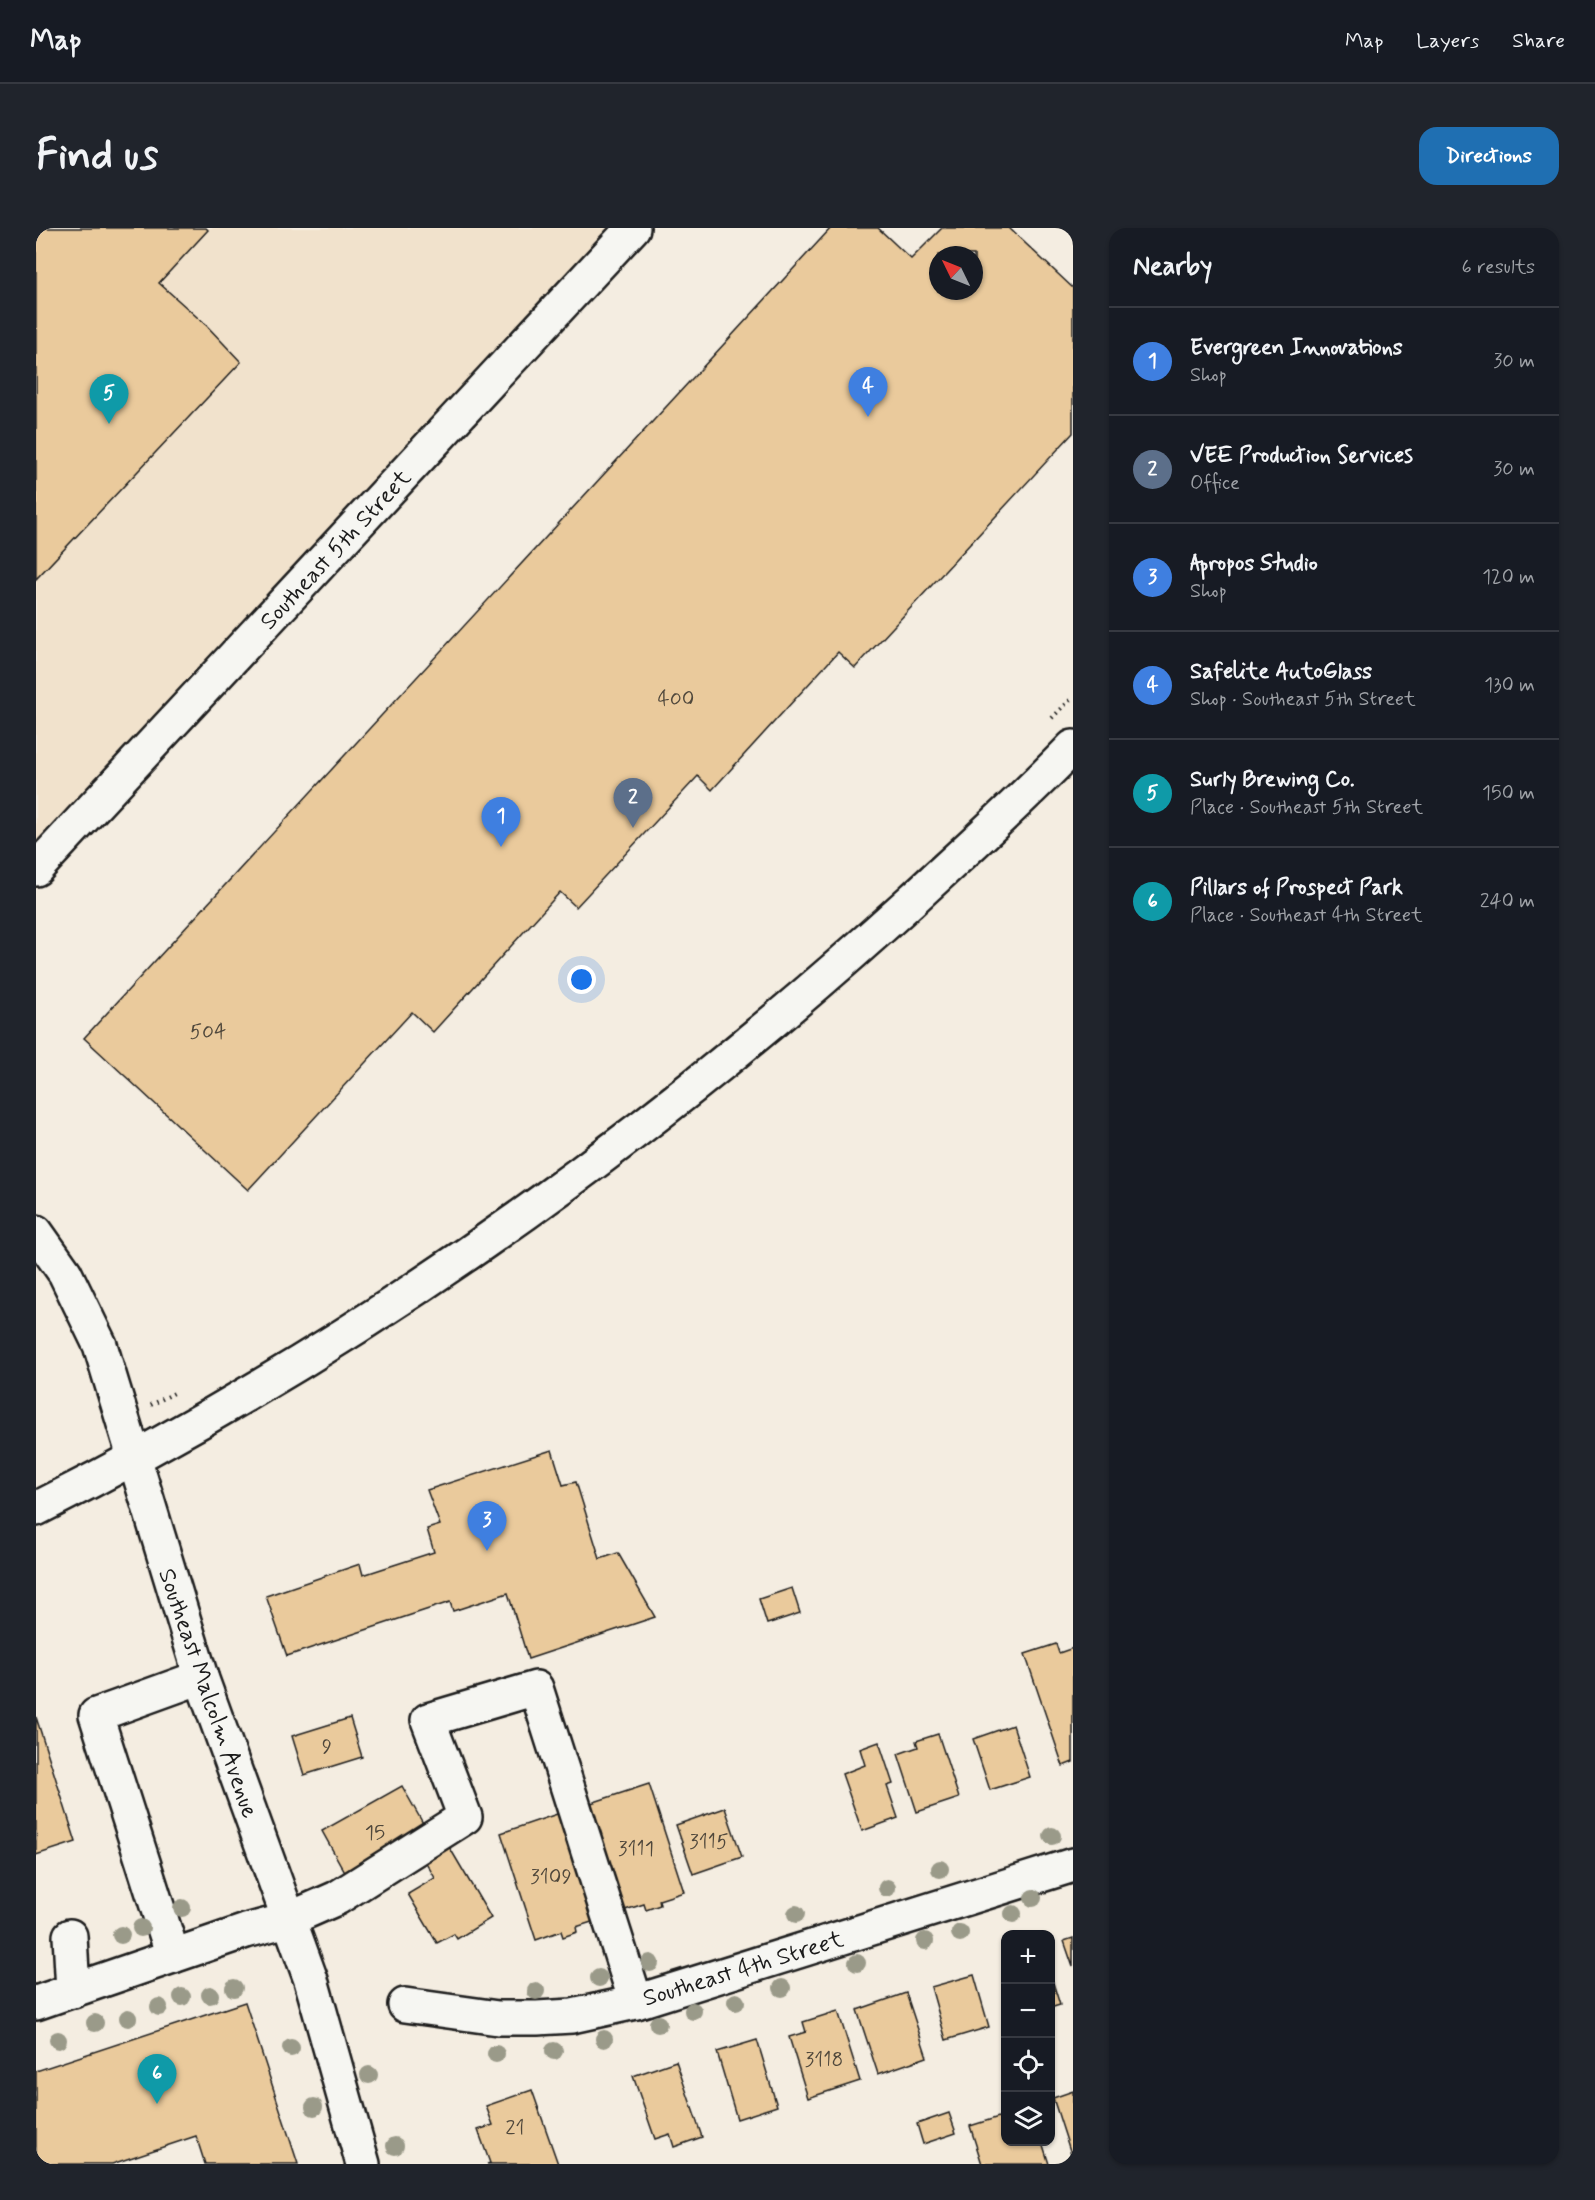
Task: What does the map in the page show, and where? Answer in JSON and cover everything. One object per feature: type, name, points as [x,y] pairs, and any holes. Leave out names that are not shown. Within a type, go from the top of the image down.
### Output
[{"type":"street","name":"Southeast 5th Street","points":[[36,869],[633,228]]},
{"type":"street","points":[[36,1509],[133,1458],[283,1371],[399,1298],[579,1174],[682,1095],[847,959],[962,854],[1073,747]]},
{"type":"street","name":"Southeast Malcolm Avenue","points":[[36,1232],[65,1273],[100,1345],[201,1677],[287,1920],[311,1980],[363,2164]]},
{"type":"street","points":[[173,1956],[96,1714],[201,1677]]},
{"type":"street","points":[[36,2003],[246,1930],[287,1920],[337,1898],[465,1817],[428,1720],[536,1688],[636,2002]]},
{"type":"street","name":"Southeast 4th Street","points":[[405,2005],[498,2018],[572,2016],[636,2002],[1073,1865]]},
{"type":"street","points":[[70,1936],[73,1991]]},
{"type":"path","points":[[1050,721],[1073,698]]},
{"type":"path","points":[[159,1400],[177,1392]]},
{"type":"shaded area","points":[[36,228],[641,228],[36,846]]},
{"type":"building","points":[[36,228],[206,228],[208,230],[159,283],[207,326],[241,362],[36,579]]},
{"type":"building","points":[[831,228],[878,228],[911,259],[942,228],[1009,228],[1073,288],[1073,433],[855,668],[838,652],[712,790],[698,776],[576,907],[560,892],[433,1032],[412,1012],[248,1190],[84,1038]]},
{"type":"building","points":[[552,1450],[563,1485],[576,1482],[600,1559],[618,1553],[655,1617],[528,1659],[508,1593],[453,1611],[450,1602],[287,1656],[266,1596],[360,1564],[363,1575],[434,1552],[427,1529],[440,1525],[427,1490]]},
{"type":"building","points":[[792,1588],[800,1613],[767,1624],[759,1599]]},
{"type":"building","points":[[1056,1644],[1059,1653],[1073,1648],[1073,1762],[1063,1766],[1025,1654]]},
{"type":"building","points":[[36,1717],[76,1842],[36,1855]]},
{"type":"building","points":[[350,1718],[362,1757],[304,1775],[292,1736]]},
{"type":"building","points":[[1013,1725],[1030,1777],[990,1790],[973,1739]]},
{"type":"building","points":[[938,1734],[959,1798],[917,1812],[898,1754],[918,1747],[916,1741]]},
{"type":"building","points":[[879,1742],[893,1784],[887,1786],[898,1818],[862,1831],[842,1774],[865,1765],[860,1749]]},
{"type":"building","points":[[649,1784],[684,1892],[659,1900],[660,1905],[646,1910],[644,1904],[622,1911],[588,1804]]},
{"type":"building","points":[[402,1786],[429,1834],[348,1878],[322,1831]]},
{"type":"building","points":[[725,1808],[742,1857],[693,1874],[676,1825]]},
{"type":"building","points":[[566,1811],[601,1919],[576,1927],[577,1932],[563,1937],[561,1931],[536,1940],[501,1833]]},
{"type":"building","points":[[444,1838],[491,1918],[457,1939],[454,1934],[437,1943],[408,1894],[435,1878],[420,1852]]},
{"type":"building","points":[[1073,1938],[1073,1967],[1064,1941]]},
{"type":"building","points":[[974,1975],[989,2027],[946,2040],[931,1987]]},
{"type":"building","points":[[1055,1989],[1060,2005],[1055,2006]]},
{"type":"building","points":[[906,1993],[927,2057],[878,2074],[857,2010]]},
{"type":"building","points":[[245,2002],[298,2164],[205,2164],[196,2136],[112,2164],[36,2164],[36,2071]]},
{"type":"building","points":[[838,2011],[860,2081],[808,2098],[789,2037],[806,2032],[803,2022]]},
{"type":"building","points":[[757,2040],[777,2106],[737,2119],[717,2052]]},
{"type":"building","points":[[676,2061],[702,2137],[674,2147],[670,2134],[655,2139],[633,2076]]},
{"type":"building","points":[[532,2090],[558,2164],[487,2164],[490,2163],[478,2130],[493,2125],[486,2106]]},
{"type":"building","points":[[1073,2091],[1073,2160],[1055,2104],[1055,2097]]},
{"type":"building","points":[[949,2113],[956,2133],[923,2144],[917,2124]]},
{"type":"building","points":[[1001,2116],[1001,2146],[1043,2146],[1049,2164],[982,2164],[970,2126]]},
{"type":"place","name":"Safelite AutoGlass","points":[[868,417]]},
{"type":"place","name":"Surly Brewing Co.","points":[[109,424]]},
{"type":"place","name":"VEE Production Services","points":[[633,828]]},
{"type":"place","name":"Evergreen Innovations","points":[[501,847]]},
{"type":"place","name":"Apropos Studio","points":[[487,1551]]},
{"type":"place","name":"Pillars of Prospect Park","points":[[157,2104]]}]
